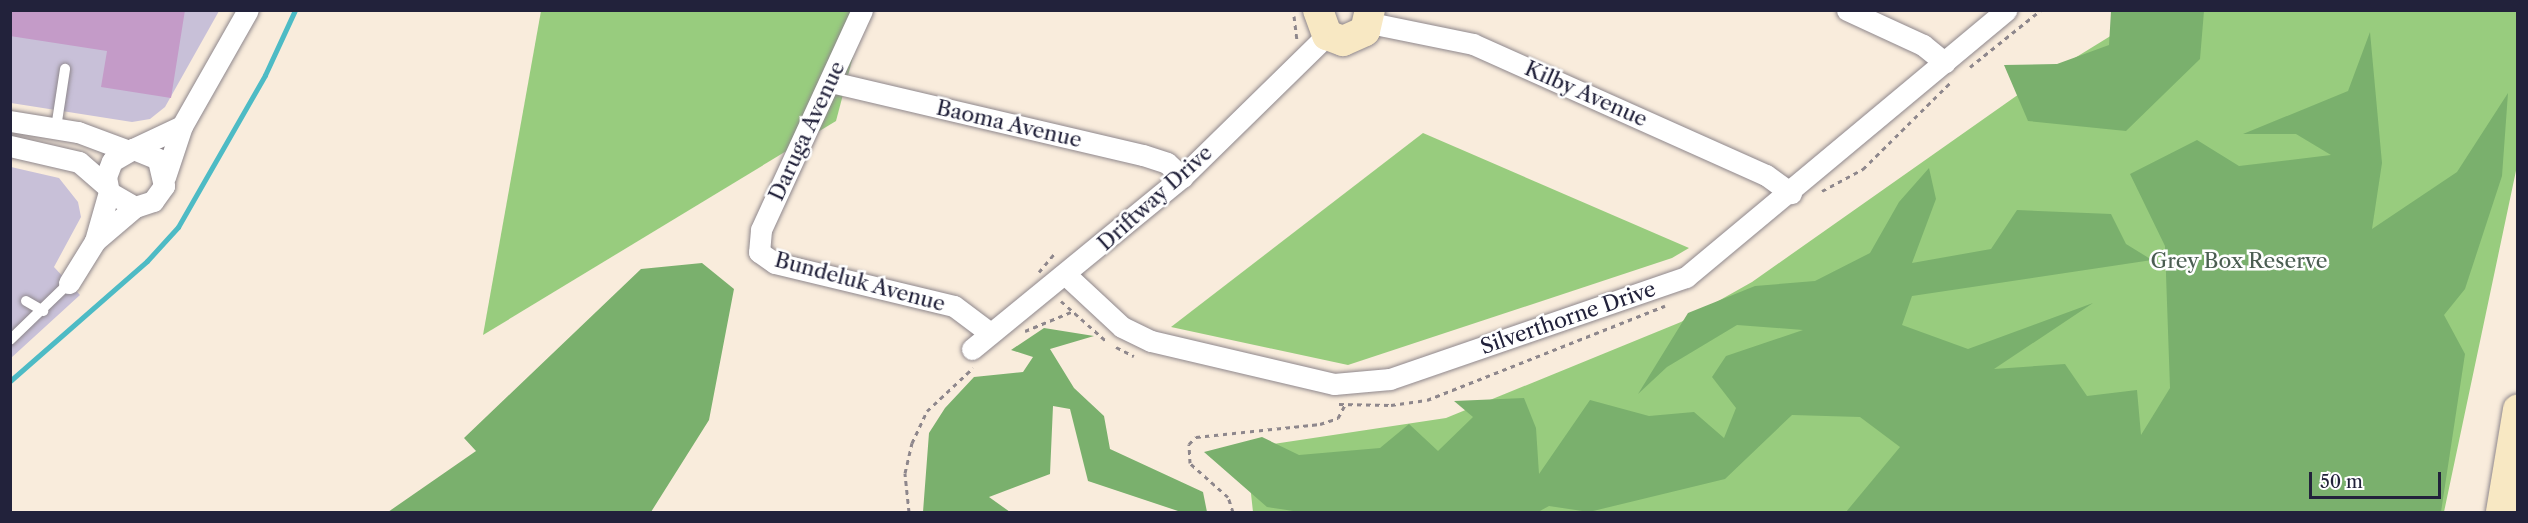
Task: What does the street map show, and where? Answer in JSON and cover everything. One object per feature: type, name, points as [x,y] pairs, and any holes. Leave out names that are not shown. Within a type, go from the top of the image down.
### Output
[{"type":"main road","points":[[1323,23],[1351,40],[1370,17]]},
{"type":"main road","points":[[2501,513],[2517,409]]},
{"type":"street","points":[[95,241],[135,207],[153,201],[165,177],[182,126],[248,10]]},
{"type":"street","name":"Daruga Avenue","points":[[759,252],[761,230],[831,82],[862,10]]},
{"type":"street","points":[[1847,10],[1923,45],[1945,63]]},
{"type":"street","name":"Silverthorne Drive","points":[[1066,275],[1122,327],[1151,341],[1308,379],[1360,384],[1390,380],[1686,277],[1791,193],[2006,10]]},
{"type":"street","name":"Kilby Avenue","points":[[1370,17],[1473,44],[1766,175],[1791,193]]},
{"type":"street","name":"Driftway Drive","points":[[975,356],[990,333],[1066,275],[1182,177],[1323,23]]},
{"type":"street","name":"Baoma Avenue","points":[[831,82],[1143,155],[1167,163],[1182,177]]},
{"type":"street","points":[[10,121],[56,128],[158,159],[165,177]]},
{"type":"street","points":[[69,283],[95,241],[108,189],[112,161],[182,126]]},
{"type":"street","points":[[10,146],[79,162],[108,189],[135,207]]},
{"type":"street","name":"Bundeluk Avenue","points":[[759,252],[774,263],[954,306],[990,333]]},
{"type":"lane","points":[[56,128],[65,69]]},
{"type":"lane","points":[[10,340],[43,311],[69,283]]},
{"type":"lane","points":[[26,301],[43,311]]},
{"type":"path","points":[[1020,334],[1071,312]]},
{"type":"path","points":[[909,513],[905,473],[912,443],[927,411],[975,356]]},
{"type":"path","points":[[1233,513],[1228,497],[1190,463],[1189,444],[1196,437],[1320,424],[1338,418],[1345,405]]},
{"type":"shaded area","points":[[10,11],[219,11],[165,107],[150,119],[132,122],[11,103]]},
{"type":"shaded area","points":[[11,167],[59,178],[78,202],[81,217],[54,267],[80,295],[11,358]]},
{"type":"green space","points":[[541,11],[865,11],[836,121],[483,335]]},
{"type":"green space","points":[[2111,11],[2204,11],[2200,59],[2126,131],[2028,121],[2004,65],[2057,64],[2109,45]]},
{"type":"green space","name":"Grey Box Reserve","points":[[2139,11],[2517,11],[2517,166],[2444,512],[1253,512],[1246,448],[1446,418],[1681,322],[1752,282],[2039,80],[2130,24]]},
{"type":"green space","name":"Grey Box Reserve","points":[[2370,32],[2382,163],[2372,229],[2457,172],[2508,93],[2502,176],[2465,289],[2444,315],[2465,354],[2441,512],[1846,512],[1900,447],[1860,417],[1792,415],[1725,479],[1589,512],[1549,506],[1538,512],[1300,512],[1267,507],[1204,452],[1262,437],[1299,455],[1380,448],[1409,424],[1438,451],[1473,417],[1454,401],[1524,398],[1536,428],[1539,474],[1590,400],[1649,416],[1694,412],[1724,438],[1736,408],[1712,377],[1726,356],[1803,330],[1737,325],[1667,367],[1638,394],[1688,313],[1755,286],[1815,281],[1870,253],[1899,202],[1929,168],[1936,199],[1912,263],[1991,249],[2017,210],[2111,214],[2126,244],[2152,260],[1912,296],[1902,325],[1968,349],[2093,303],[1994,369],[2065,364],[2087,396],[2137,390],[2141,435],[2170,388],[2165,246],[2130,174],[2197,140],[2239,166],[2331,155],[2296,134],[2243,134],[2348,91]]},
{"type":"green space","points":[[1423,133],[1689,248],[1672,258],[1348,365],[1171,327]]},
{"type":"green space","points":[[702,263],[734,289],[709,420],[651,512],[388,512],[476,451],[464,438],[641,269]]},
{"type":"green space","points":[[1044,328],[1094,336],[1050,349],[1074,388],[1104,416],[1110,449],[1203,492],[1207,512],[1181,512],[1088,481],[1070,409],[1053,406],[1050,474],[989,497],[1010,512],[923,512],[929,433],[945,408],[974,377],[1023,372],[1033,357],[1011,350]]},
{"type":"building","points":[[10,10],[185,10],[171,98],[101,87],[107,51],[10,36]]},
{"type":"waterway","points":[[10,381],[147,261],[178,227],[265,75],[295,10]]}]
